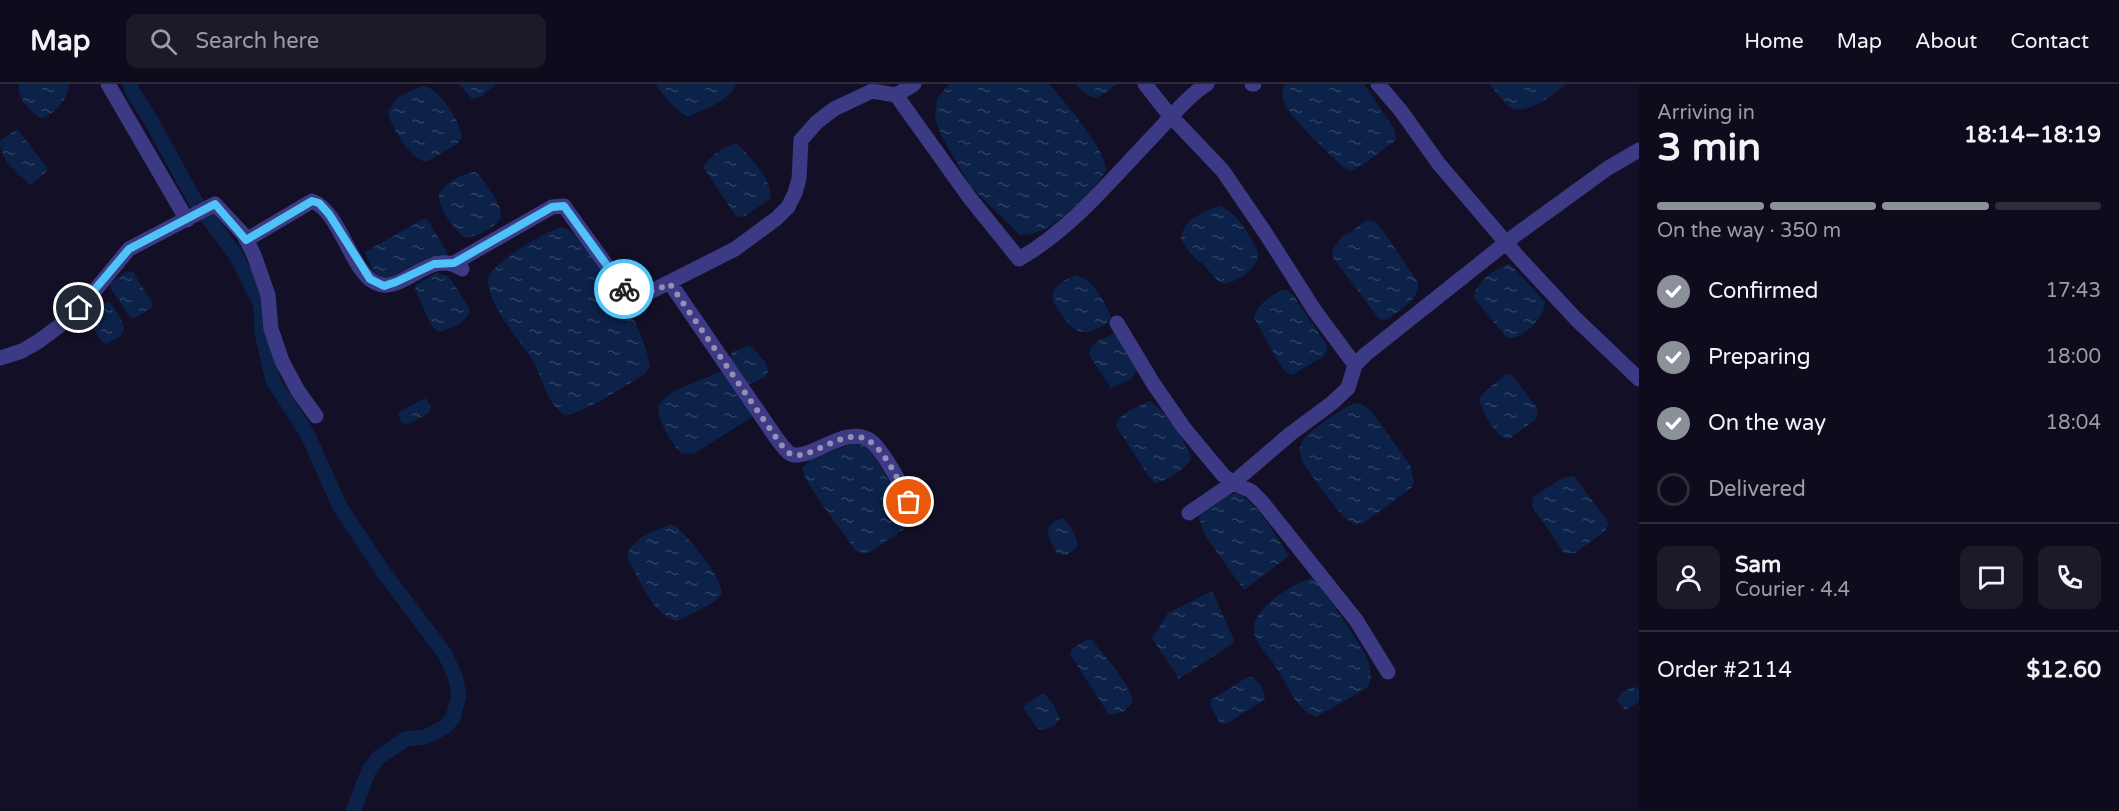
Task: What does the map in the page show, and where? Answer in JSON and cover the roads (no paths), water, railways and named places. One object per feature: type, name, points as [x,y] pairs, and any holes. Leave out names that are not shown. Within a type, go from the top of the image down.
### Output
[{"type":"street","points":[[108,84],[189,219]]},
{"type":"street","points":[[246,240],[312,201],[319,203],[329,214],[370,279],[384,286],[434,264],[458,266],[552,207],[564,206],[622,287],[635,298],[670,284],[735,249],[783,213],[795,194],[799,179],[801,140],[817,122],[834,109],[872,91],[896,95],[914,84]]},
{"type":"street","points":[[1145,84],[1222,171],[1315,311],[1355,365]]},
{"type":"street","points":[[896,95],[969,197],[1018,259],[1039,248],[1059,231],[1111,181],[1172,116],[1207,84]]},
{"type":"street","points":[[1378,84],[1401,111],[1439,164],[1520,260],[1576,319],[1639,379]]},
{"type":"street","points":[[1189,513],[1233,483],[1289,435],[1332,403],[1348,388],[1355,365],[1390,334],[1507,242],[1608,168],[1639,150]]},
{"type":"street","points":[[0,358],[22,351],[66,321],[129,249],[215,204],[246,240],[254,255],[268,295],[271,329],[282,361],[298,391],[316,416]]},
{"type":"street","points":[[670,284],[777,439],[790,454],[796,455],[849,436],[860,435],[872,442],[882,454],[918,518]]},
{"type":"street","points":[[1117,323],[1153,383],[1184,428],[1223,475],[1233,483],[1251,490],[1262,502],[1356,620],[1388,672]]},
{"type":"water","points":[[19,84],[69,84],[60,105],[51,114],[41,118],[28,108],[22,99]]},
{"type":"water","points":[[459,84],[496,84],[481,97],[472,99]]},
{"type":"water","points":[[655,84],[736,85],[733,91],[722,100],[688,117],[674,107]]},
{"type":"water","points":[[949,84],[1049,84],[1093,140],[1105,163],[1106,171],[1080,202],[1056,222],[1032,234],[1020,235],[971,187],[941,135],[935,118],[937,98]]},
{"type":"water","points":[[1075,84],[1117,84],[1095,98]]},
{"type":"water","points":[[1285,84],[1364,84],[1394,129],[1395,141],[1351,171],[1343,167],[1288,109],[1283,98]]},
{"type":"water","points":[[1489,84],[1566,84],[1533,106],[1518,109],[1506,104]]},
{"type":"water","points":[[421,86],[435,92],[448,106],[462,137],[457,144],[426,162],[420,160],[407,148],[393,125],[388,111],[397,98]]},
{"type":"water","points":[[17,129],[47,167],[47,171],[32,184],[29,184],[9,165],[1,148],[0,141]]},
{"type":"water","points":[[737,144],[760,169],[770,192],[770,199],[743,217],[736,216],[703,167],[718,152]]},
{"type":"water","points":[[475,172],[496,199],[501,216],[491,228],[465,238],[449,220],[442,209],[439,198],[447,184]]},
{"type":"water","points":[[1220,206],[1238,219],[1258,252],[1255,264],[1246,274],[1224,284],[1193,256],[1181,240],[1185,227],[1195,217]]},
{"type":"water","points":[[423,219],[427,219],[448,254],[402,274],[380,277],[371,266],[365,252]]},
{"type":"water","points":[[1368,220],[1374,221],[1381,228],[1418,282],[1413,299],[1388,319],[1383,320],[1379,319],[1334,259],[1332,250],[1342,237]]},
{"type":"water","points":[[560,227],[565,228],[577,238],[619,293],[641,335],[650,367],[645,374],[605,398],[582,410],[564,415],[552,403],[530,356],[498,310],[489,289],[488,280],[490,273],[507,258]]},
{"type":"water","points":[[1510,264],[1545,302],[1537,321],[1525,332],[1512,338],[1506,337],[1474,298],[1478,287],[1487,276]]},
{"type":"water","points":[[127,271],[133,272],[153,304],[151,308],[135,318],[130,317],[110,287],[111,283]]},
{"type":"water","points":[[436,273],[448,276],[470,309],[462,322],[438,332],[431,325],[415,290],[416,285]]},
{"type":"water","points":[[1076,275],[1093,287],[1102,298],[1111,317],[1103,326],[1088,332],[1082,332],[1070,326],[1053,301],[1056,288],[1063,281]]},
{"type":"water","points":[[1283,290],[1293,295],[1326,344],[1327,351],[1324,356],[1292,375],[1282,368],[1254,318],[1258,308],[1265,301]]},
{"type":"water","points":[[110,302],[124,330],[122,334],[107,344],[102,342],[87,319],[97,308]]},
{"type":"water","points":[[1114,333],[1121,337],[1137,371],[1131,379],[1111,388],[1089,355],[1094,344]]},
{"type":"water","points":[[750,345],[766,363],[768,371],[765,377],[750,384],[745,381],[730,358],[732,352]]},
{"type":"water","points":[[720,372],[752,413],[752,417],[693,454],[681,453],[673,444],[662,423],[659,416],[659,404],[674,391]]},
{"type":"water","points":[[1507,374],[1512,375],[1537,408],[1538,415],[1535,420],[1509,439],[1499,434],[1486,417],[1479,399],[1486,390]]},
{"type":"water","points":[[425,398],[431,406],[430,412],[409,424],[402,423],[398,414]]},
{"type":"water","points":[[1150,401],[1175,427],[1191,459],[1175,474],[1155,483],[1116,426],[1125,414]]},
{"type":"water","points":[[1355,403],[1362,404],[1372,412],[1410,465],[1414,482],[1411,488],[1365,522],[1356,525],[1342,514],[1327,497],[1303,463],[1300,451],[1303,440],[1313,431]]},
{"type":"water","points":[[857,442],[870,449],[910,518],[910,525],[870,552],[862,554],[855,550],[825,509],[802,468],[810,460]]},
{"type":"water","points":[[1574,476],[1609,523],[1605,531],[1575,553],[1564,553],[1532,506],[1533,497],[1562,478]]},
{"type":"water","points":[[1237,493],[1259,512],[1289,556],[1244,590],[1206,537],[1198,515],[1229,494]]},
{"type":"water","points":[[1063,518],[1073,531],[1077,543],[1077,547],[1067,555],[1057,553],[1048,532],[1051,524]]},
{"type":"water","points":[[671,524],[677,527],[703,556],[721,589],[721,595],[713,602],[676,621],[653,604],[628,560],[628,553],[636,542]]},
{"type":"water","points":[[1313,578],[1320,584],[1366,655],[1371,676],[1367,688],[1316,717],[1298,704],[1254,631],[1259,614],[1266,606],[1285,591]]},
{"type":"water","points":[[1212,591],[1235,642],[1179,679],[1152,638],[1168,613]]},
{"type":"water","points":[[1088,639],[1092,640],[1116,670],[1131,694],[1133,702],[1123,712],[1111,715],[1108,713],[1070,654],[1072,649]]},
{"type":"water","points":[[1249,676],[1260,685],[1265,699],[1226,724],[1220,723],[1210,705],[1211,700]]},
{"type":"water","points":[[1635,687],[1639,689],[1639,702],[1624,709],[1617,700],[1624,691]]},
{"type":"water","points":[[1041,694],[1045,694],[1060,719],[1048,729],[1038,729],[1023,708]]},
{"type":"waterway","points":[[130,84],[194,199],[235,254],[261,305],[262,333],[273,381],[307,433],[340,507],[382,570],[445,654],[455,676],[459,695],[453,718],[445,727],[425,737],[406,739],[379,757],[369,770],[353,811]]}]
